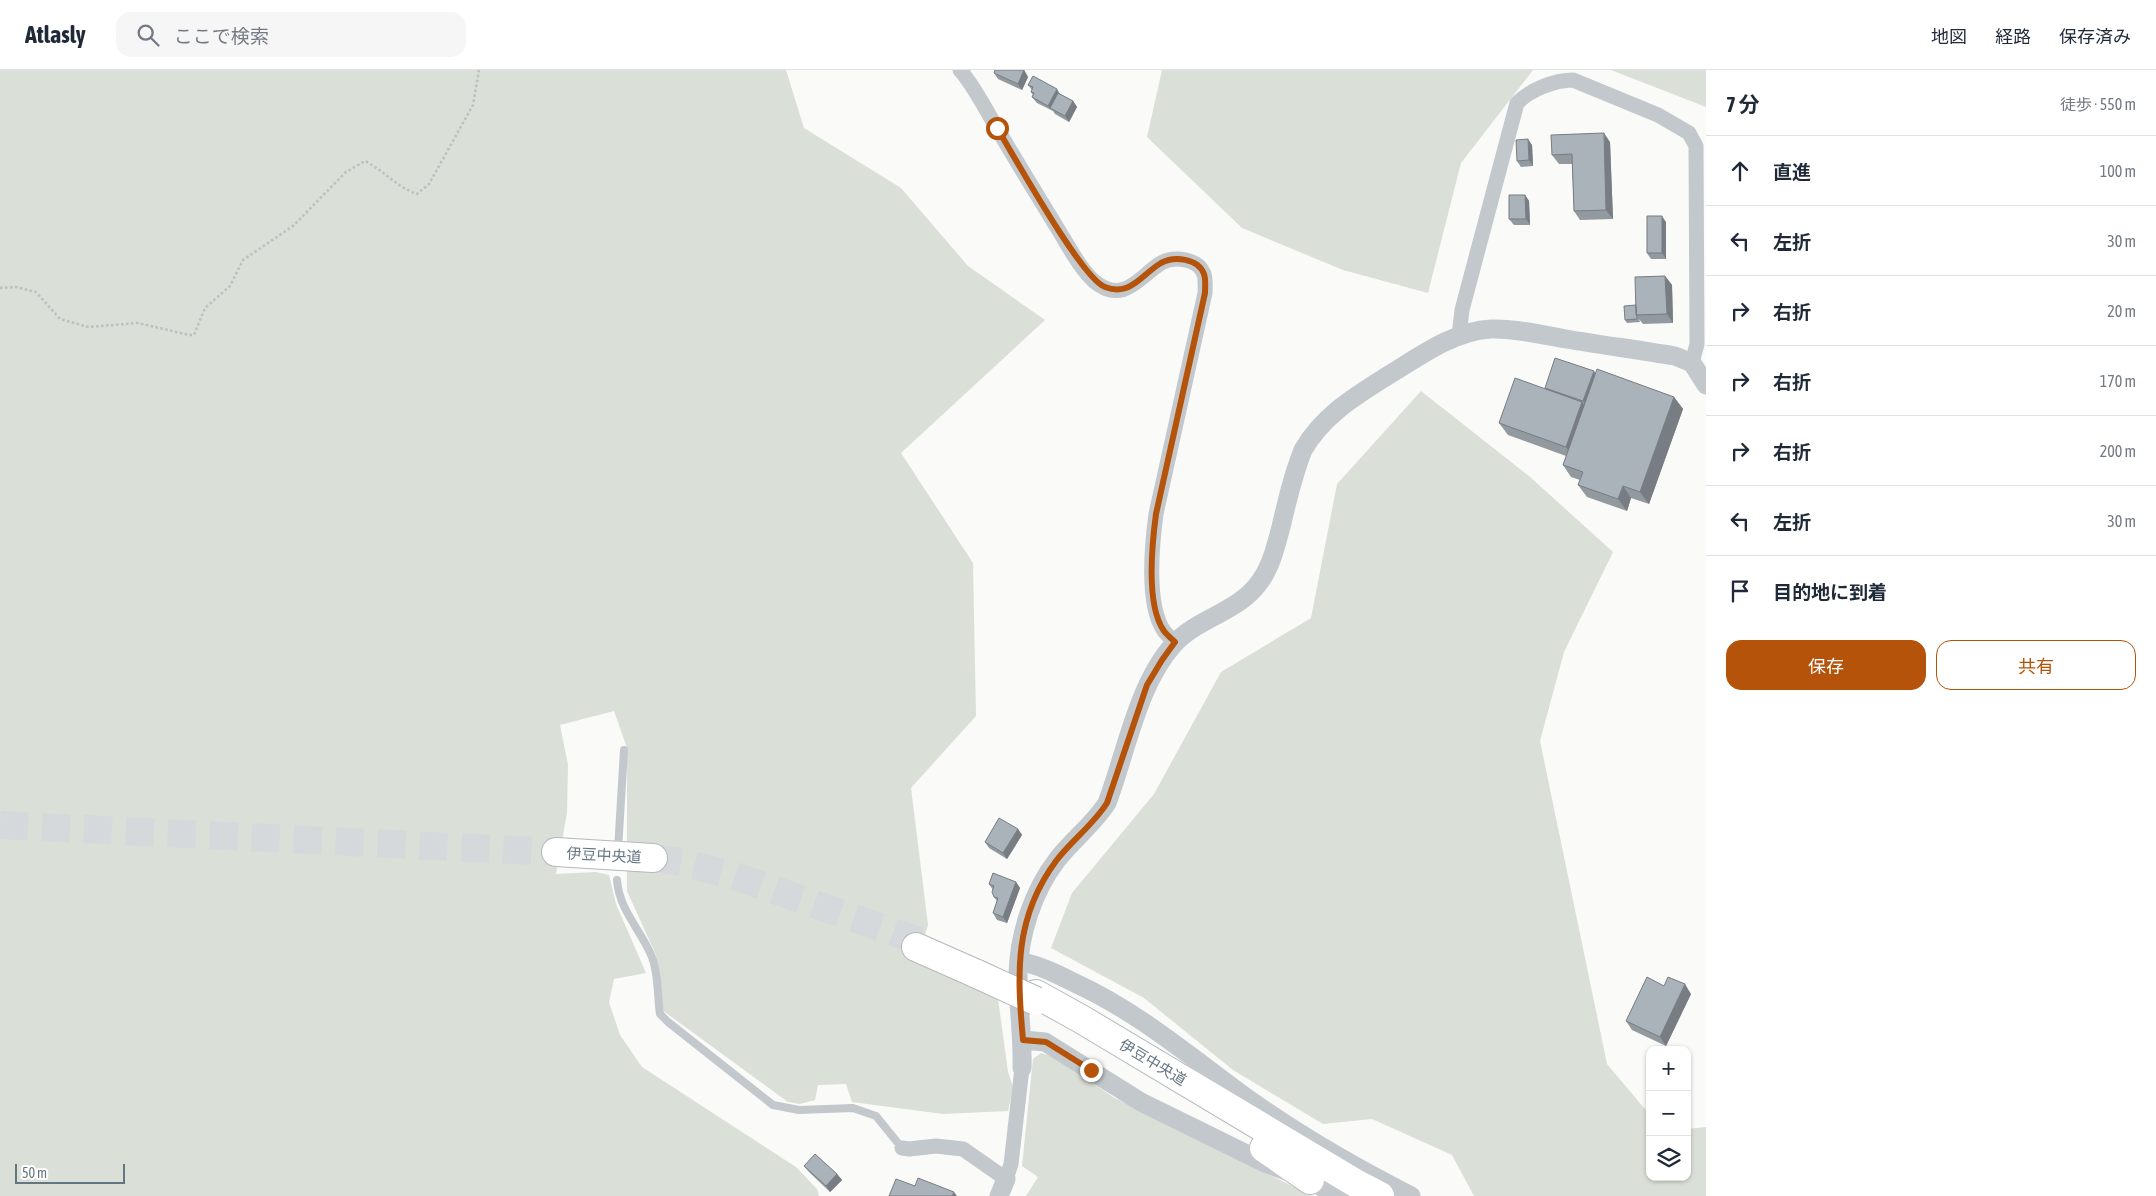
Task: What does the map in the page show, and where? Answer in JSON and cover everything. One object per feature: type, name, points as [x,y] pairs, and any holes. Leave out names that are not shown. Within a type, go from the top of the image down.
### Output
[{"type":"highway","name":"伊豆中央道","points":[[556,857],[653,862]]},
{"type":"highway","name":"伊豆中央道","points":[[918,944],[1040,999],[1356,1184],[1380,1196]]},
{"type":"highway","name":"伊豆中央道","points":[[1040,999],[1336,1181],[1365,1196]]},
{"type":"highway","points":[[1040,999],[1082,1010],[1130,1034],[1251,1101]]},
{"type":"highway","points":[[1133,1057],[1188,1099],[1310,1180]]},
{"type":"street","points":[[960,70],[1064,238],[1088,275],[1096,282],[1104,287],[1123,289],[1141,281],[1161,263],[1174,259],[1184,259],[1199,267],[1204,273],[1205,293],[1156,514],[1153,538],[1152,554],[1156,612],[1164,632],[1175,642]]},
{"type":"street","points":[[1459,336],[1462,310],[1517,103],[1524,96],[1560,80],[1573,80],[1658,115],[1689,133],[1696,146],[1698,324],[1697,344],[1692,362]]},
{"type":"street","points":[[902,1148],[952,1146],[962,1149],[1003,1188],[1012,1156],[1022,1068],[1023,1040],[1019,961],[1024,930],[1034,900],[1057,860],[1099,815],[1107,803],[1147,685],[1162,660],[1175,642],[1194,628],[1236,606],[1252,592],[1263,578],[1273,556],[1303,450],[1312,435],[1329,416],[1351,398],[1426,353],[1459,336],[1490,329],[1522,332],[1675,356],[1692,362],[1706,386]]},
{"type":"street","points":[[1019,961],[1048,970],[1119,1005],[1224,1079],[1251,1101],[1359,1169],[1411,1196]]},
{"type":"street","points":[[1023,1040],[1046,1042],[1117,1088],[1156,1110],[1265,1163],[1310,1180],[1337,1196]]},
{"type":"lane","points":[[618,850],[624,750]]},
{"type":"lane","points":[[617,880],[623,907],[652,957],[658,980],[660,1014],[664,1018],[772,1105],[799,1110],[853,1108],[876,1116],[902,1148]]},
{"type":"path","points":[[0,288],[16,286],[36,292],[60,319],[88,327],[138,323],[194,335],[205,308],[230,286],[243,260],[293,226],[346,172],[365,161],[380,169],[403,189],[417,194],[429,184],[473,105],[479,70]]},
{"type":"shaded area","points":[[0,70],[786,70],[804,128],[901,188],[968,266],[1045,320],[901,453],[973,563],[976,716],[911,788],[928,925],[918,958],[945,976],[998,999],[1008,1072],[1013,1087],[1008,1111],[943,1114],[852,1102],[846,1084],[818,1085],[815,1100],[800,1104],[788,1102],[662,1010],[656,955],[627,891],[627,748],[614,711],[560,725],[568,765],[567,813],[556,874],[596,872],[609,875],[616,904],[646,973],[614,979],[609,1002],[620,1035],[642,1067],[796,1167],[817,1189],[819,1196],[0,1196]]},
{"type":"shaded area","points":[[1162,70],[1533,70],[1461,163],[1428,293],[1343,270],[1242,228],[1147,137]]},
{"type":"shaded area","points":[[1611,70],[1706,70],[1706,107]]},
{"type":"shaded area","points":[[1421,391],[1529,476],[1613,552],[1564,652],[1540,741],[1607,1064],[1646,1110],[1646,1181],[1691,1181],[1691,1129],[1706,1127],[1706,1196],[1474,1196],[1452,1155],[1372,1119],[1323,1124],[1233,1070],[1144,998],[1051,948],[1072,893],[1154,794],[1221,672],[1311,618],[1337,484]]},
{"type":"shaded area","points":[[1041,1053],[1057,1058],[1113,1097],[1312,1196],[1026,1196],[1038,1177],[1022,1166],[1033,1059]]},
{"type":"building","points":[[995,70],[1024,70],[1018,84],[994,73]]},
{"type":"building","points":[[1033,76],[1057,89],[1048,106],[1032,97],[1034,93],[1031,92],[1033,87],[1028,85]]},
{"type":"building","points":[[1058,93],[1073,101],[1065,116],[1050,108]]},
{"type":"building","points":[[1604,133],[1606,210],[1574,211],[1572,154],[1552,155],[1551,135]]},
{"type":"building","points":[[1528,139],[1529,160],[1517,161],[1516,140]]},
{"type":"building","points":[[1509,195],[1525,195],[1526,219],[1509,219]]},
{"type":"building","points":[[1647,216],[1662,216],[1662,253],[1647,253]]},
{"type":"building","points":[[1665,276],[1667,314],[1636,315],[1635,277]]},
{"type":"building","points":[[1636,305],[1637,319],[1625,320],[1624,306]]},
{"type":"building","points":[[1555,358],[1594,371],[1583,401],[1545,388]]},
{"type":"building","points":[[1597,369],[1674,397],[1640,492],[1623,486],[1618,499],[1578,485],[1583,472],[1563,465]]},
{"type":"building","points":[[1515,378],[1582,402],[1566,447],[1499,423]]},
{"type":"building","points":[[999,818],[1018,829],[1003,853],[985,842]]},
{"type":"building","points":[[993,873],[1016,882],[1003,917],[993,913],[998,898],[994,897],[992,892],[994,886],[989,884]]},
{"type":"building","points":[[1647,977],[1664,986],[1668,977],[1685,984],[1660,1037],[1626,1021]]},
{"type":"building","points":[[815,1154],[837,1174],[826,1186],[804,1166]]},
{"type":"building","points":[[918,1178],[954,1192],[952,1196],[889,1196],[896,1179],[915,1186]]},
{"type":"tunnel","points":[[0,825],[556,852]]},
{"type":"tunnel","points":[[653,858],[681,862],[732,875],[919,941]]},
{"type":"route","points":[[997,128],[1064,238],[1088,275],[1096,282],[1104,287],[1123,289],[1141,281],[1161,263],[1174,259],[1184,259],[1199,267],[1204,273],[1205,282],[1205,293],[1156,514],[1153,538],[1152,554],[1156,612],[1164,632],[1175,642],[1153,672],[1147,685],[1107,803],[1099,815],[1057,860],[1045,879],[1034,900],[1020,947],[1018,975],[1023,1040],[1046,1042],[1091,1070]]}]
